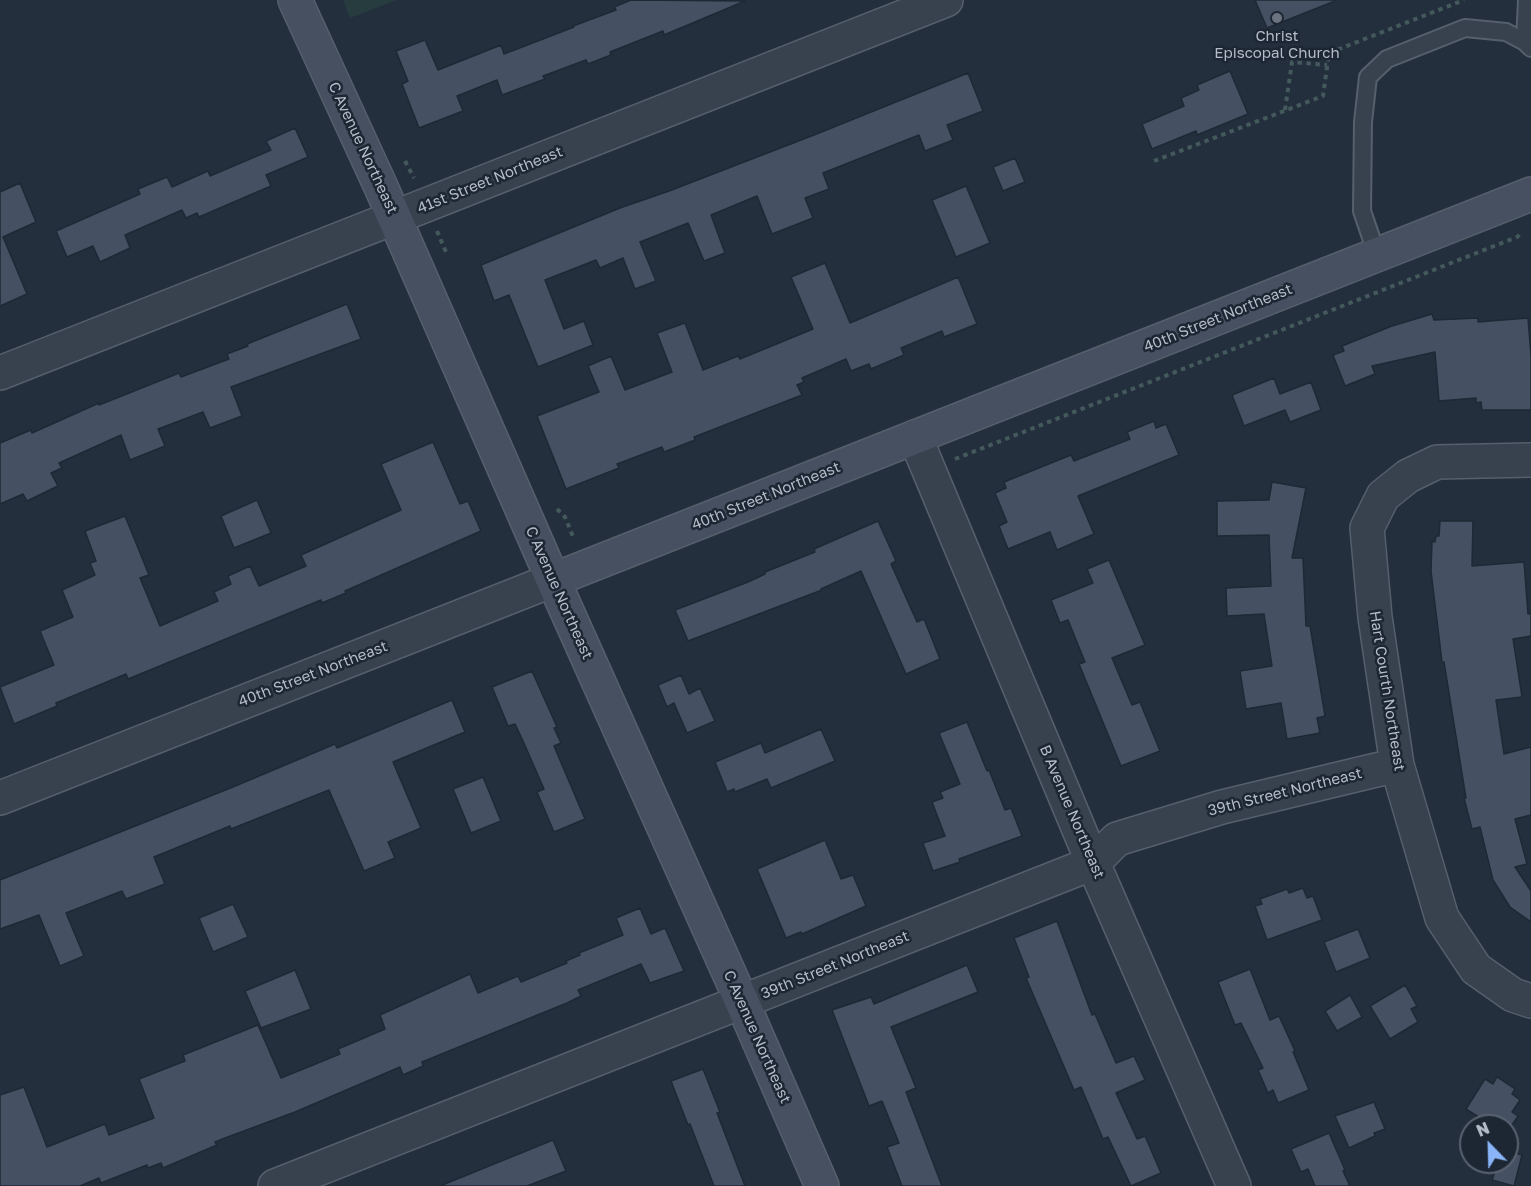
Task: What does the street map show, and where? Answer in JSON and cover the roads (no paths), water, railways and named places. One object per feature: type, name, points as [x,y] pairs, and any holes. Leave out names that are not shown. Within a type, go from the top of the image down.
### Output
[{"type":"street","name":"C Avenue Northeast","points":[[295,0],[395,218],[822,1186]]},
{"type":"street","name":"41st Street Northeast","points":[[0,373],[946,0]]},
{"type":"street","name":"40th Street Northeast","points":[[0,798],[1531,194]]},
{"type":"street","name":"B Avenue Northeast","points":[[915,437],[1093,863],[1234,1186]]},
{"type":"street","name":"Hart Courth Northeast","points":[[1522,998],[1476,969],[1442,918],[1397,765],[1375,617],[1367,528],[1383,496],[1408,476],[1437,462],[1531,460]]},
{"type":"street","name":"39th Street Northeast","points":[[275,1186],[345,1173],[742,1002],[1093,863],[1117,839],[1222,807],[1397,765]]},
{"type":"lane","points":[[1527,0],[1528,45]]},
{"type":"lane","points":[[1377,255],[1362,211],[1363,122],[1368,77],[1387,59],[1465,28],[1506,32],[1528,45]]},
{"type":"place","name":"Christ Episcopal Church","points":[[1277,18]]}]
